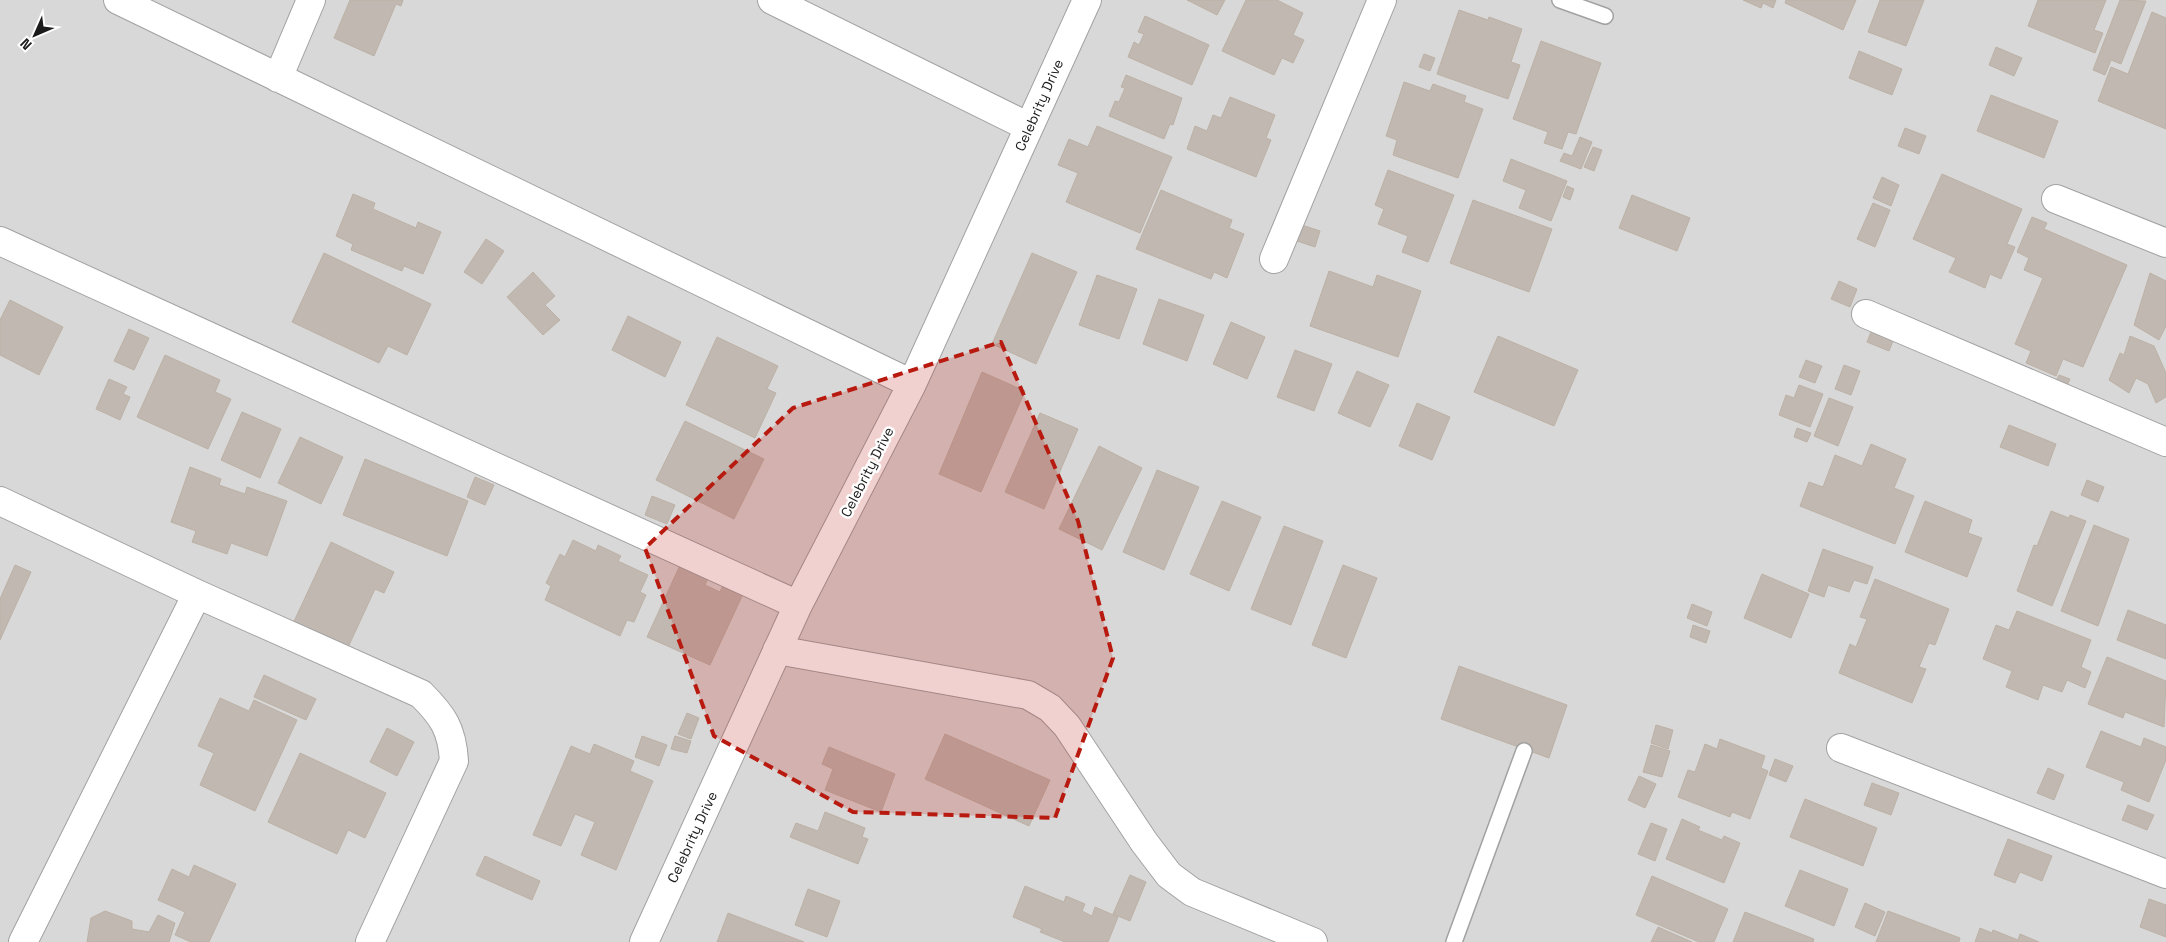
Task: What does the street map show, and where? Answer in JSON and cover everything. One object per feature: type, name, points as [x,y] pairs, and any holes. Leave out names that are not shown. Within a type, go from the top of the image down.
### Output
[{"type":"street","points":[[278,78],[311,0]]},
{"type":"street","points":[[772,0],[1030,127]]},
{"type":"street","name":"Celebrity Drive","points":[[644,942],[798,605],[912,384],[1087,0]]},
{"type":"street","points":[[1274,259],[1382,0]]},
{"type":"street","points":[[122,1],[912,384]]},
{"type":"street","points":[[2056,199],[2166,243]]},
{"type":"street","points":[[0,241],[798,605]]},
{"type":"street","points":[[1866,314],[2166,442]]},
{"type":"street","points":[[0,501],[197,594],[421,694],[441,713],[453,739],[454,761],[370,942]]},
{"type":"street","points":[[23,942],[197,594]]},
{"type":"street","points":[[777,650],[1028,695],[1050,708],[1067,726],[1144,842],[1169,875],[1192,892],[1313,942]]},
{"type":"street","points":[[1841,748],[2166,874]]},
{"type":"lane","points":[[1560,0],[1605,16]]},
{"type":"lane","points":[[1454,942],[1524,751]]},
{"type":"highlighted area","points":[[1001,342],[1078,521],[1113,658],[1055,818],[853,812],[714,736],[645,548],[793,408]]},
{"type":"shaded area","points":[[0,0],[2166,0],[2166,942],[0,942]]},
{"type":"building","points":[[350,0],[403,0],[401,6],[396,4],[374,56],[334,38]]},
{"type":"building","points":[[1187,0],[1225,0],[1217,15]]},
{"type":"building","points":[[1246,0],[1277,0],[1303,13],[1293,35],[1304,40],[1293,63],[1282,58],[1274,75],[1222,51]]},
{"type":"building","points":[[1743,0],[1776,0],[1773,8],[1763,3],[1761,8]]},
{"type":"building","points":[[1786,0],[1856,0],[1843,30],[1785,3]]},
{"type":"building","points":[[1880,0],[1924,0],[1906,46],[1868,32]]},
{"type":"building","points":[[2038,0],[2106,0],[2094,30],[2103,33],[2095,53],[2028,26]]},
{"type":"building","points":[[2120,0],[2146,1],[2121,64],[2111,60],[2105,75],[2093,70]]},
{"type":"building","points":[[1459,10],[1488,20],[1489,17],[1522,29],[1511,62],[1520,65],[1508,99],[1437,74]]},
{"type":"building","points":[[2152,12],[2166,18],[2166,129],[2098,101],[2111,67],[2128,74]]},
{"type":"building","points":[[1145,16],[1209,45],[1192,85],[1128,57],[1134,42],[1139,45],[1144,34],[1138,32]]},
{"type":"building","points":[[1541,41],[1601,63],[1576,134],[1568,132],[1562,149],[1544,143],[1548,132],[1513,119]]},
{"type":"building","points":[[1996,47],[2022,58],[2014,76],[1989,65]]},
{"type":"building","points":[[1859,51],[1902,69],[1892,95],[1849,78]]},
{"type":"building","points":[[1424,54],[1435,58],[1430,71],[1419,67]]},
{"type":"building","points":[[1126,75],[1182,98],[1173,125],[1170,124],[1164,139],[1109,116],[1115,101],[1119,102],[1125,88],[1121,87]]},
{"type":"building","points":[[1404,82],[1430,91],[1433,84],[1466,96],[1464,102],[1483,109],[1458,178],[1393,155],[1397,140],[1386,136]]},
{"type":"building","points":[[1991,95],[2058,121],[2044,158],[1977,131]]},
{"type":"building","points":[[1230,97],[1275,115],[1266,138],[1271,140],[1256,177],[1187,149],[1195,126],[1207,131],[1213,115],[1221,118]]},
{"type":"building","points":[[1097,126],[1172,157],[1140,233],[1066,202],[1078,173],[1058,165],[1069,139],[1088,147]]},
{"type":"building","points":[[1905,128],[1926,136],[1919,154],[1898,146]]},
{"type":"building","points":[[1580,137],[1592,142],[1581,169],[1560,161],[1564,153],[1572,156]]},
{"type":"building","points":[[1593,147],[1602,150],[1594,171],[1584,167]]},
{"type":"building","points":[[1511,159],[1567,181],[1551,221],[1519,208],[1526,190],[1503,181]]},
{"type":"building","points":[[1388,170],[1454,195],[1428,262],[1402,252],[1408,236],[1378,224],[1384,209],[1375,205]]},
{"type":"building","points":[[1942,174],[2022,209],[2007,244],[2015,247],[2001,279],[1990,274],[1985,288],[1949,272],[1956,258],[1913,239]]},
{"type":"building","points":[[1882,177],[1899,185],[1891,206],[1873,198]]},
{"type":"building","points":[[1567,186],[1574,189],[1570,200],[1563,197]]},
{"type":"building","points":[[1161,190],[1232,220],[1229,228],[1244,234],[1227,278],[1214,272],[1211,279],[1136,249]]},
{"type":"building","points":[[353,194],[375,203],[373,209],[416,228],[418,222],[441,232],[423,274],[404,266],[402,271],[351,250],[353,244],[336,236]]},
{"type":"building","points":[[1632,195],[1690,218],[1677,251],[1619,228]]},
{"type":"building","points":[[1473,200],[1552,229],[1529,292],[1450,263]]},
{"type":"building","points":[[1873,203],[1890,210],[1875,247],[1857,239]]},
{"type":"building","points":[[2032,217],[2047,223],[2044,229],[2127,265],[2083,367],[2063,359],[2056,376],[2026,363],[2031,351],[2015,344],[2043,278],[2024,270],[2029,258],[2017,252]]},
{"type":"building","points":[[1302,225],[1320,231],[1315,247],[1297,241]]},
{"type":"building","points":[[486,239],[504,251],[482,284],[464,272]]},
{"type":"building","points":[[324,253],[431,304],[407,355],[388,346],[379,363],[292,322]]},
{"type":"building","points":[[1032,253],[1077,272],[1036,364],[992,344]]},
{"type":"building","points":[[1329,271],[1373,287],[1377,275],[1421,291],[1398,357],[1310,326]]},
{"type":"building","points":[[533,272],[555,296],[545,305],[560,320],[543,335],[507,297]]},
{"type":"building","points":[[2150,273],[2166,281],[2166,326],[2159,340],[2134,325]]},
{"type":"building","points":[[1097,275],[1137,289],[1119,339],[1079,325]]},
{"type":"building","points":[[1839,281],[1857,289],[1850,307],[1831,299]]},
{"type":"building","points":[[1159,299],[1204,315],[1187,361],[1143,344]]},
{"type":"building","points":[[10,300],[63,327],[39,375],[0,355],[0,320]]},
{"type":"building","points":[[628,316],[681,342],[665,377],[612,350]]},
{"type":"building","points":[[1231,322],[1265,337],[1247,379],[1213,364]]},
{"type":"building","points":[[1873,327],[1895,336],[1889,351],[1867,342]]},
{"type":"building","points":[[129,329],[149,338],[134,370],[114,361]]},
{"type":"building","points":[[1498,336],[1578,370],[1554,426],[1474,392]]},
{"type":"building","points":[[2130,336],[2154,346],[2166,373],[2166,397],[2156,403],[2148,384],[2136,378],[2129,393],[2109,380],[2120,353],[2124,355]]},
{"type":"building","points":[[717,337],[778,366],[767,389],[776,393],[755,438],[686,405]]},
{"type":"building","points":[[1295,350],[1332,364],[1314,411],[1277,397]]},
{"type":"building","points":[[165,355],[220,380],[215,392],[231,399],[208,449],[137,417]]},
{"type":"building","points":[[1806,360],[1822,366],[1815,383],[1799,377]]},
{"type":"building","points":[[1844,365],[1860,371],[1851,395],[1835,389]]},
{"type":"building","points":[[1357,371],[1389,385],[1370,427],[1338,413]]},
{"type":"building","points":[[982,372],[1025,391],[981,492],[939,474]]},
{"type":"building","points":[[2059,375],[2070,379],[2065,390],[2054,385]]},
{"type":"building","points":[[109,379],[127,387],[123,394],[130,397],[120,420],[96,409]]},
{"type":"building","points":[[1799,385],[1823,394],[1810,427],[1779,415],[1786,395],[1794,398]]},
{"type":"building","points":[[1829,398],[1853,407],[1838,446],[1814,436]]},
{"type":"building","points":[[1417,403],[1450,417],[1432,460],[1399,446]]},
{"type":"building","points":[[242,412],[281,429],[260,478],[221,460]]},
{"type":"building","points":[[1040,413],[1078,429],[1044,509],[1005,492]]},
{"type":"building","points":[[685,421],[764,459],[734,519],[656,480]]},
{"type":"building","points":[[2009,425],[2056,444],[2048,466],[2000,447]]},
{"type":"building","points":[[1797,428],[1811,433],[1807,442],[1794,437]]},
{"type":"building","points":[[300,437],[343,457],[321,504],[278,483]]},
{"type":"building","points":[[1871,444],[1906,459],[1894,488],[1914,496],[1895,544],[1800,506],[1809,482],[1823,487],[1835,455],[1862,466]]},
{"type":"building","points":[[1099,446],[1142,468],[1102,550],[1059,529]]},
{"type":"building","points":[[365,459],[468,501],[447,556],[343,515]]},
{"type":"building","points":[[190,467],[221,479],[219,485],[245,494],[247,487],[287,501],[267,556],[231,543],[227,554],[192,542],[196,531],[171,522]]},
{"type":"building","points":[[1157,470],[1199,487],[1164,570],[1123,552]]},
{"type":"building","points":[[475,477],[494,485],[485,505],[467,497]]},
{"type":"building","points":[[2087,480],[2104,487],[2098,502],[2081,495]]},
{"type":"building","points":[[652,496],[675,505],[667,524],[645,515]]},
{"type":"building","points":[[1222,501],[1261,517],[1229,591],[1190,574]]},
{"type":"building","points":[[1925,501],[1972,520],[1968,533],[1982,538],[1967,577],[1905,552]]},
{"type":"building","points":[[2051,511],[2069,518],[2070,515],[2086,521],[2052,606],[2017,591],[2034,545],[2037,546]]},
{"type":"building","points":[[2094,525],[2129,539],[2098,626],[2061,611]]},
{"type":"building","points":[[1284,526],[1323,541],[1291,625],[1251,609]]},
{"type":"building","points":[[573,540],[596,551],[598,545],[621,556],[618,561],[648,575],[640,592],[646,595],[634,622],[627,620],[620,636],[545,600],[551,586],[546,583],[560,554],[565,557]]},
{"type":"building","points":[[331,542],[394,572],[384,593],[375,589],[344,656],[290,630]]},
{"type":"building","points":[[1823,549],[1873,567],[1867,584],[1854,580],[1849,592],[1828,585],[1824,597],[1808,591]]},
{"type":"building","points":[[681,563],[709,576],[705,585],[720,592],[724,583],[744,592],[710,665],[647,637]]},
{"type":"building","points":[[15,565],[31,572],[0,640],[0,599]]},
{"type":"building","points":[[1343,565],[1377,578],[1346,658],[1312,645]]},
{"type":"building","points":[[1762,574],[1809,594],[1791,638],[1744,618]]},
{"type":"building","points":[[1875,579],[1949,609],[1935,645],[1929,643],[1919,667],[1926,669],[1912,703],[1839,673],[1850,644],[1856,647],[1867,619],[1860,617]]},
{"type":"building","points":[[1692,604],[1712,612],[1707,626],[1687,618]]},
{"type":"building","points":[[2128,610],[2166,625],[2166,659],[2117,640]]},
{"type":"building","points":[[2017,611],[2091,640],[2081,667],[2091,672],[2085,688],[2067,680],[2062,692],[2043,685],[2038,700],[2006,687],[2012,671],[1983,659],[1996,625],[2009,630]]},
{"type":"building","points":[[1693,625],[1710,631],[1706,643],[1690,637]]},
{"type":"building","points":[[2107,657],[2166,681],[2164,727],[2125,712],[2123,718],[2088,704]]},
{"type":"building","points":[[1459,666],[1567,705],[1549,758],[1441,719]]},
{"type":"building","points":[[264,675],[316,699],[306,720],[254,697]]},
{"type":"building","points":[[220,698],[249,711],[254,700],[297,720],[255,811],[200,785],[214,753],[198,746]]},
{"type":"building","points":[[687,713],[699,718],[691,739],[678,734]]},
{"type":"building","points":[[1656,725],[1673,730],[1668,749],[1651,743]]},
{"type":"building","points":[[387,728],[414,742],[397,776],[370,762]]},
{"type":"building","points":[[2101,731],[2141,747],[2144,738],[2166,747],[2166,760],[2149,802],[2121,790],[2124,782],[2086,767]]},
{"type":"building","points":[[945,734],[1050,780],[1029,826],[925,779]]},
{"type":"building","points":[[642,736],[667,745],[659,766],[635,757]]},
{"type":"building","points":[[675,736],[691,741],[687,753],[671,749]]},
{"type":"building","points":[[1720,739],[1765,756],[1761,768],[1768,771],[1750,819],[1732,812],[1730,817],[1678,797],[1688,770],[1695,772],[1705,744],[1717,749]]},
{"type":"building","points":[[594,744],[634,761],[630,771],[653,781],[616,870],[581,855],[595,822],[575,814],[561,846],[533,835],[571,746],[590,754]]},
{"type":"building","points":[[1651,745],[1670,751],[1662,777],[1643,772]]},
{"type":"building","points":[[829,747],[895,774],[881,812],[825,790],[833,769],[822,764]]},
{"type":"building","points":[[300,753],[386,793],[365,838],[348,830],[337,854],[268,822]]},
{"type":"building","points":[[1775,759],[1793,766],[1786,782],[1769,775]]},
{"type":"building","points":[[2048,768],[2064,775],[2054,800],[2037,793]]},
{"type":"building","points":[[1639,776],[1656,784],[1645,808],[1628,800]]},
{"type":"building","points":[[1872,783],[1899,793],[1891,815],[1864,805]]},
{"type":"building","points":[[1805,799],[1877,828],[1863,866],[1790,837]]},
{"type":"building","points":[[2128,805],[2154,815],[2147,830],[2122,820]]},
{"type":"building","points":[[825,812],[865,828],[862,837],[868,839],[858,864],[790,837],[796,823],[818,831]]},
{"type":"building","points":[[1682,819],[1700,827],[1698,830],[1722,840],[1724,836],[1740,843],[1724,883],[1666,859]]},
{"type":"building","points":[[1651,823],[1667,829],[1655,861],[1638,854]]},
{"type":"building","points":[[2008,839],[2052,856],[2042,881],[2020,872],[2015,883],[1994,875]]},
{"type":"building","points":[[485,856],[540,881],[532,900],[476,875]]},
{"type":"building","points":[[194,865],[236,884],[209,942],[191,942],[175,935],[185,912],[158,900],[172,869],[189,877]]},
{"type":"building","points":[[1800,870],[1848,889],[1834,926],[1785,906]]},
{"type":"building","points":[[1130,875],[1146,882],[1130,921],[1113,914]]},
{"type":"building","points":[[1652,876],[1728,909],[1714,942],[1699,942],[1636,915]]},
{"type":"building","points":[[1025,886],[1064,902],[1066,896],[1085,904],[1082,911],[1092,916],[1095,907],[1118,917],[1108,942],[1065,942],[1040,932],[1042,929],[1013,917]]},
{"type":"building","points":[[808,889],[840,901],[827,937],[795,925]]},
{"type":"building","points":[[2149,899],[2166,905],[2166,937],[2140,927]]},
{"type":"building","points":[[1865,903],[1885,912],[1875,936],[1855,927]]},
{"type":"building","points":[[105,911],[132,921],[132,929],[149,932],[158,915],[175,923],[169,942],[87,942],[91,918]]},
{"type":"building","points":[[1888,911],[1960,938],[1959,942],[1876,942]]},
{"type":"building","points":[[1745,912],[1814,939],[1813,942],[1733,942]]},
{"type":"building","points":[[728,913],[804,942],[717,942]]},
{"type":"building","points":[[1658,927],[1692,942],[1651,942]]},
{"type":"building","points":[[1980,928],[1992,933],[1993,930],[2018,940],[2020,934],[2039,942],[1975,942]]}]
